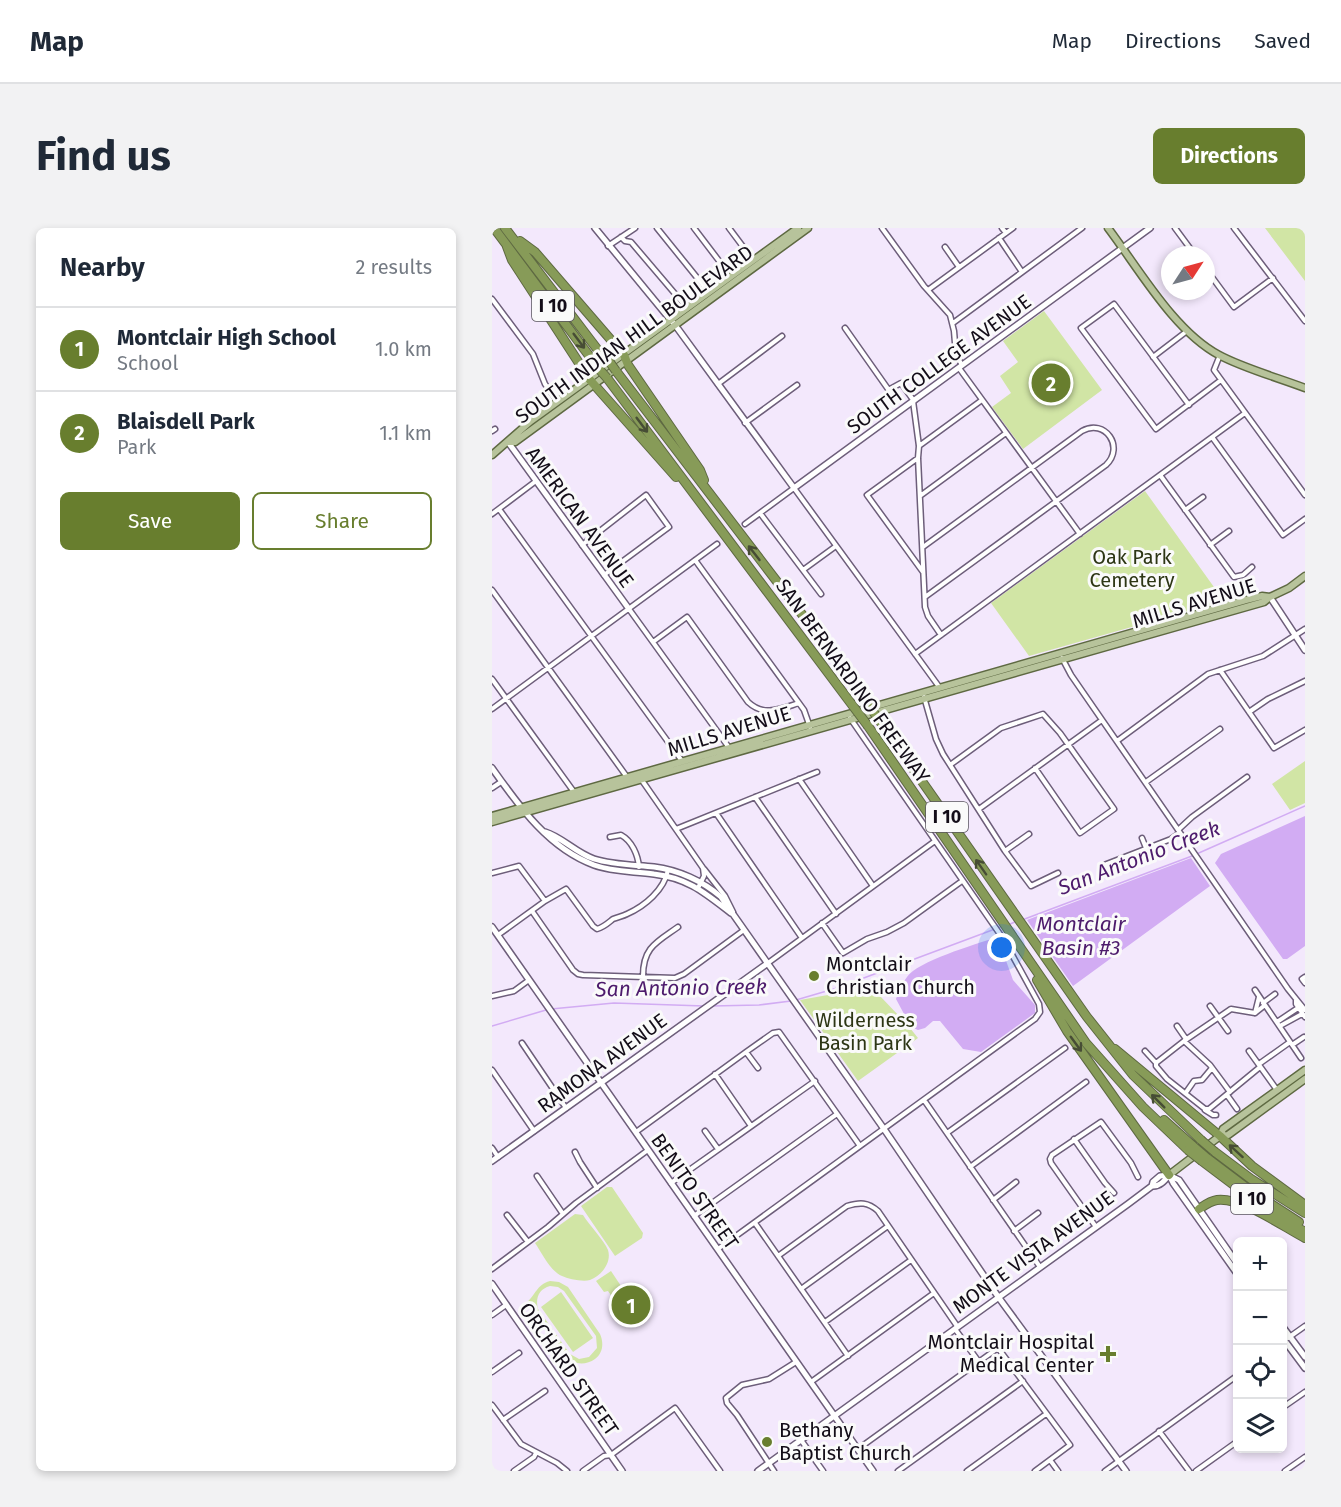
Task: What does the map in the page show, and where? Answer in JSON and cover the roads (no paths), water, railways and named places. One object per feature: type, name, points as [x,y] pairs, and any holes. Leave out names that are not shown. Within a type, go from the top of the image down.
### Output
[{"type":"highway","name":"SAN BERNARDINO FREEWAY","points":[[494,228],[868,726],[1101,1062],[1123,1086],[1205,1160],[1259,1204],[1305,1232]]},
{"type":"highway","name":"SAN BERNARDINO FREEWAY","points":[[508,228],[840,664],[1027,932],[1109,1045],[1140,1082],[1201,1140],[1277,1196],[1305,1213]]},
{"type":"highway","points":[[508,228],[608,361]]},
{"type":"highway","points":[[520,241],[535,252],[625,357],[700,470],[708,490]]},
{"type":"highway","points":[[506,244],[512,260],[591,382],[715,520]]},
{"type":"highway","points":[[1028,956],[1032,971],[1062,1023],[1169,1175]]},
{"type":"highway","points":[[1109,1045],[1220,1136],[1252,1166],[1305,1205]]},
{"type":"highway","points":[[1205,1160],[1305,1226]]},
{"type":"highway","points":[[1277,1196],[1288,1208],[1305,1219]]},
{"type":"highway","points":[[1199,1209],[1216,1200],[1234,1202],[1305,1238]]},
{"type":"main road","name":"SOUTH INDIAN HILL BOULEVARD","points":[[673,323],[798,228]]},
{"type":"main road","name":"SOUTH INDIAN HILL BOULEVARD","points":[[508,442],[515,442],[625,357],[808,228]]},
{"type":"main road","points":[[1108,228],[1170,312],[1187,331],[1220,356],[1305,388]]},
{"type":"main road","name":"SOUTH INDIAN HILL BOULEVARD","points":[[508,442],[511,437],[558,402],[591,382]]},
{"type":"main road","points":[[492,455],[508,442]]},
{"type":"main road","name":"MILLS AVENUE","points":[[492,816],[523,810],[640,778],[1168,626],[1254,598],[1269,597],[1289,588],[1305,576]]},
{"type":"main road","name":"MILLS AVENUE","points":[[492,822],[523,810]]},
{"type":"main road","name":"MONTE VISTA AVENUE","points":[[1169,1175],[1220,1136],[1223,1129],[1305,1070]]},
{"type":"main road","name":"MONTE VISTA AVENUE","points":[[1220,1136],[1228,1135],[1305,1079]]},
{"type":"street","points":[[595,228],[673,323],[941,690]]},
{"type":"street","points":[[608,246],[635,228]]},
{"type":"street","points":[[657,228],[703,285]]},
{"type":"street","points":[[694,228],[726,270]]},
{"type":"street","points":[[729,228],[753,260]]},
{"type":"street","points":[[882,228],[928,290],[950,315],[956,355],[960,366],[982,400],[1080,534]]},
{"type":"street","points":[[1002,228],[1006,233]]},
{"type":"street","points":[[928,290],[1013,228]]},
{"type":"street","points":[[953,323],[1082,228]]},
{"type":"street","name":"SOUTH COLLEGE AVENUE","points":[[745,524],[1150,228]]},
{"type":"street","points":[[1175,228],[1188,246]]},
{"type":"street","points":[[1234,228],[1305,321]]},
{"type":"street","points":[[629,232],[632,237],[631,242]]},
{"type":"street","points":[[621,237],[631,242],[682,302]]},
{"type":"street","points":[[999,238],[1022,272]]},
{"type":"street","points":[[945,247],[959,267]]},
{"type":"street","points":[[1215,281],[1234,307],[1273,278]]},
{"type":"street","points":[[492,299],[533,354],[543,381],[558,402]]},
{"type":"street","points":[[1189,405],[1114,304],[1081,328],[1156,429],[1189,405],[1221,380]]},
{"type":"street","points":[[845,328],[888,388],[901,382],[914,401],[919,446],[925,597],[928,616],[941,635]]},
{"type":"street","points":[[1153,357],[1187,331]]},
{"type":"street","points":[[717,384],[782,336]]},
{"type":"street","points":[[1220,356],[1214,367],[1221,380],[1305,495]]},
{"type":"street","points":[[745,423],[797,385]]},
{"type":"street","points":[[919,446],[982,400]]},
{"type":"street","points":[[915,654],[1245,413]]},
{"type":"street","points":[[923,547],[1086,428],[1098,427],[1110,435],[1114,442],[1114,450],[1109,462],[925,597]]},
{"type":"street","points":[[920,496],[1006,433]]},
{"type":"street","points":[[1212,437],[1283,535],[1305,519]]},
{"type":"street","name":"AMERICAN AVENUE","points":[[508,442],[629,609]]},
{"type":"street","points":[[918,458],[867,495],[924,573]]},
{"type":"street","points":[[1160,475],[1234,577],[1252,567]]},
{"type":"street","points":[[492,514],[536,481]]},
{"type":"street","points":[[582,545],[646,495],[669,527],[604,575]]},
{"type":"street","points":[[1185,510],[1203,497]]},
{"type":"street","points":[[499,509],[684,765]]},
{"type":"street","points":[[760,513],[821,594]]},
{"type":"street","points":[[1210,545],[1229,531]]},
{"type":"street","points":[[492,709],[717,544]]},
{"type":"street","points":[[803,570],[836,546]]},
{"type":"street","points":[[695,560],[804,710],[810,728]]},
{"type":"street","points":[[492,590],[629,781]]},
{"type":"street","points":[[1269,597],[1305,650]]},
{"type":"street","points":[[629,609],[731,751]]},
{"type":"street","points":[[653,642],[687,617],[754,708],[766,712],[799,703]]},
{"type":"street","points":[[1117,741],[1208,674],[1263,656],[1305,629]]},
{"type":"street","points":[[1061,657],[1304,1014]]},
{"type":"street","points":[[1219,669],[1274,748],[1305,730]]},
{"type":"street","points":[[492,679],[576,796]]},
{"type":"street","points":[[1249,712],[1268,699],[1305,681]]},
{"type":"street","points":[[923,696],[936,739],[950,765],[1005,851],[1031,886],[1058,873]]},
{"type":"street","points":[[950,765],[1001,728],[1042,714],[1068,744],[1114,809],[1080,833],[1035,768]]},
{"type":"street","points":[[717,1249],[1035,1019],[1040,1012],[1039,1004],[994,926],[850,717]]},
{"type":"street","points":[[979,809],[1102,720]]},
{"type":"street","points":[[1146,783],[1220,729]]},
{"type":"street","points":[[492,768],[523,810],[544,832],[552,834],[580,853],[595,859],[668,873],[700,885],[735,915]]},
{"type":"street","points":[[676,829],[817,772]]},
{"type":"street","points":[[1104,865],[1171,838],[1192,817],[1247,777]]},
{"type":"street","points":[[640,778],[725,896],[745,930],[999,1298],[1126,1471]]},
{"type":"street","points":[[799,779],[873,886]]},
{"type":"street","points":[[492,781],[494,787],[502,782]]},
{"type":"street","points":[[755,797],[836,914]]},
{"type":"street","points":[[716,813],[802,938]]},
{"type":"street","points":[[1005,851],[1029,834]]},
{"type":"street","points":[[610,837],[621,835],[626,838],[636,851],[639,869]]},
{"type":"street","points":[[1142,838],[1146,848]]},
{"type":"street","name":"RAMONA AVENUE","points":[[492,1161],[935,841]]},
{"type":"street","points":[[492,873],[519,866],[545,901]]},
{"type":"street","points":[[700,885],[704,876],[703,868]]},
{"type":"street","points":[[498,935],[545,901],[566,889],[597,929],[632,911],[658,892],[668,873]]},
{"type":"street","points":[[822,923],[843,953],[867,939],[904,923],[962,881]]},
{"type":"street","points":[[531,911],[578,974],[675,978],[745,930]]},
{"type":"street","name":"BENITO STREET","points":[[492,927],[873,1471]]},
{"type":"street","points":[[643,976],[643,963],[649,948],[678,927]]},
{"type":"street","points":[[1305,977],[1302,979],[1305,983]]},
{"type":"street","points":[[492,996],[514,991],[529,980]]},
{"type":"street","points":[[1255,990],[1301,1058]]},
{"type":"street","points":[[1255,1013],[1275,994]]},
{"type":"street","points":[[1255,1013],[1259,996]]},
{"type":"street","points":[[1296,1000],[1298,1008],[1304,1014]]},
{"type":"street","points":[[1210,1006],[1228,1031]]},
{"type":"street","points":[[1279,1024],[1298,1008]]},
{"type":"street","points":[[1156,1065],[1185,1040],[1231,1009],[1255,1013]]},
{"type":"street","points":[[1279,1024],[1304,1014]]},
{"type":"street","points":[[1177,1026],[1185,1040],[1212,1068],[1237,1109]]},
{"type":"street","points":[[636,1132],[773,1033],[780,1032],[860,1146]]},
{"type":"street","points":[[1205,1109],[1229,1094],[1259,1066],[1304,1037]]},
{"type":"street","points":[[522,1043],[566,1108]]},
{"type":"street","points":[[947,1133],[1065,1048]]},
{"type":"street","points":[[1145,1051],[1167,1079],[1216,1115]]},
{"type":"street","points":[[1249,1051],[1276,1090]]},
{"type":"street","points":[[746,1052],[758,1068]]},
{"type":"street","points":[[1187,1090],[1194,1081],[1202,1080],[1212,1068]]},
{"type":"street","points":[[492,1070],[534,1131]]},
{"type":"street","points":[[715,1074],[751,1126]]},
{"type":"street","points":[[671,1184],[815,1081]]},
{"type":"street","points":[[970,1167],[1086,1082]]},
{"type":"street","points":[[924,1100],[1041,1268]]},
{"type":"street","points":[[694,1216],[837,1114]]},
{"type":"street","points":[[1096,1227],[1050,1159],[1052,1155],[1101,1122],[1131,1163],[1138,1177]]},
{"type":"street","points":[[705,1131],[718,1149]]},
{"type":"street","points":[[1074,1139],[1114,1193]]},
{"type":"street","points":[[492,1148],[498,1157]]},
{"type":"street","points":[[492,1269],[648,1150]]},
{"type":"street","points":[[575,1152],[597,1188]]},
{"type":"street","points":[[1169,1175],[1233,1268]]},
{"type":"street","points":[[1169,1175],[1178,1178],[1233,1258]]},
{"type":"street","name":"MONTE VISTA AVENUE","points":[[758,1471],[1041,1268],[1152,1186],[1160,1176],[1169,1175]]},
{"type":"street","points":[[537,1176],[563,1214]]},
{"type":"street","points":[[992,1200],[1016,1182]]},
{"type":"street","points":[[1176,1188],[1188,1198],[1195,1209],[1199,1209]]},
{"type":"street","points":[[778,1256],[847,1206],[858,1202],[865,1203],[878,1211],[979,1362]]},
{"type":"street","points":[[1014,1231],[1038,1214]]},
{"type":"street","points":[[507,1215],[528,1242]]},
{"type":"street","points":[[755,1222],[848,1356]]},
{"type":"street","points":[[801,1288],[888,1226]]},
{"type":"street","points":[[825,1322],[911,1260]]},
{"type":"street","name":"ORCHARD STREET","points":[[492,1284],[622,1471]]},
{"type":"street","points":[[810,1383],[934,1293]]},
{"type":"street","points":[[492,1315],[506,1305]]},
{"type":"street","points":[[1287,1338],[1305,1326]]},
{"type":"street","points":[[1287,1341],[1305,1358]]},
{"type":"street","points":[[1287,1342],[1305,1368]]},
{"type":"street","points":[[858,1449],[998,1348],[1070,1445],[1035,1471]]},
{"type":"street","points":[[492,1372],[519,1353]]},
{"type":"street","points":[[774,1471],[727,1403],[726,1398],[742,1385],[769,1379],[795,1362]]},
{"type":"street","points":[[1105,1471],[1233,1379]]},
{"type":"street","points":[[898,1471],[1023,1382]]},
{"type":"street","points":[[503,1420],[545,1391]]},
{"type":"street","points":[[1287,1405],[1305,1392]]},
{"type":"street","points":[[492,1405],[521,1444],[557,1463],[567,1471]]},
{"type":"street","points":[[583,1471],[604,1456],[611,1455],[675,1408],[720,1471]]},
{"type":"street","points":[[967,1471],[1046,1414]]},
{"type":"street","points":[[1159,1431],[1189,1471]]},
{"type":"street","points":[[801,1440],[823,1471]]},
{"type":"street","points":[[1196,1471],[1233,1445]]},
{"type":"street","points":[[514,1471],[536,1453]]},
{"type":"street","points":[[1286,1471],[1305,1457]]},
{"type":"street","points":[[1050,1460],[1059,1471]]},
{"type":"water","points":[[1305,816],[1305,946],[1287,959],[1283,959],[1215,863],[1221,854]]},
{"type":"water","name":"Montclair Basin #3","points":[[1191,858],[1210,886],[1073,986],[1027,920]]},
{"type":"water","points":[[994,938],[1004,952],[1013,980],[1035,1005],[1035,1013],[981,1052],[963,1049],[940,1021],[933,1021],[925,1028],[918,1030],[911,1027],[896,999],[907,977],[934,959]]},
{"type":"waterway","name":"San Antonio Creek","points":[[1022,920],[1192,856],[1305,806]]},
{"type":"waterway","name":"San Antonio Creek","points":[[1008,925],[1017,921]]},
{"type":"waterway","name":"San Antonio Creek","points":[[796,1000],[837,988],[1003,926]]},
{"type":"waterway","name":"San Antonio Creek","points":[[712,1006],[759,1005],[791,1001]]},
{"type":"waterway","name":"San Antonio Creek","points":[[551,1009],[614,1003],[704,1006]]},
{"type":"waterway","name":"San Antonio Creek","points":[[492,1026],[546,1010]]},
{"type":"place","name":"Blaisdell Park","points":[[1051,383]]},
{"type":"place","name":"Montclair Christian Church","points":[[814,976]]},
{"type":"place","name":"Montclair High School","points":[[631,1305]]},
{"type":"place","name":"Montclair Hospital Medical Center","points":[[1108,1354]]},
{"type":"place","name":"Bethany Baptist Church","points":[[767,1442]]},
{"type":"park label","name":"Oak Park Cemetery","points":[[1132,568]]},
{"type":"park label","name":"Wilderness Basin Park","points":[[865,1032]]}]
